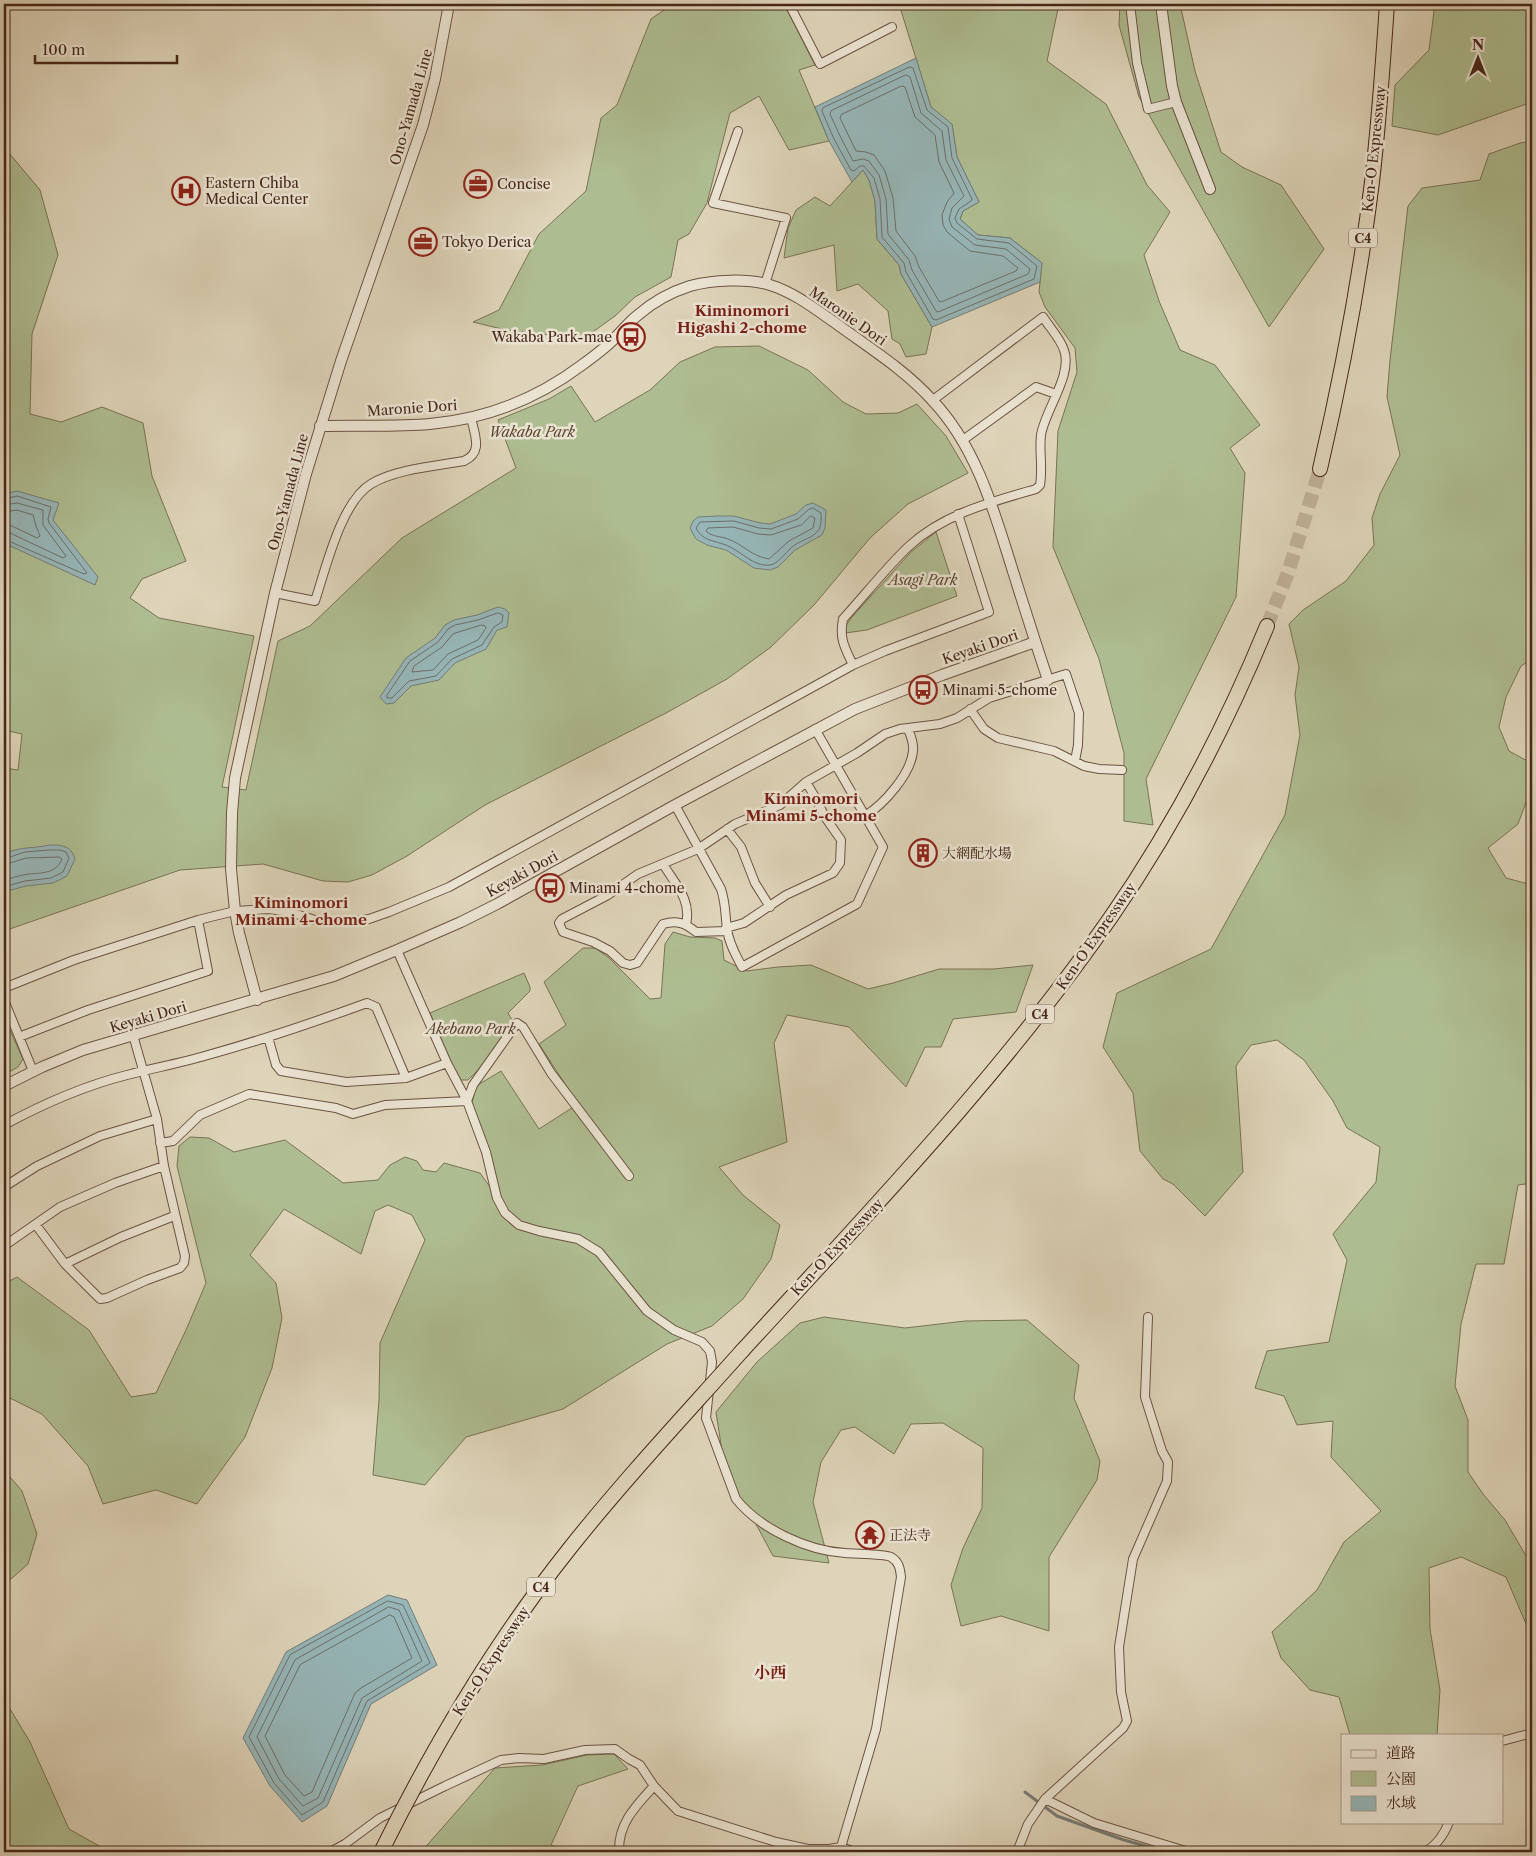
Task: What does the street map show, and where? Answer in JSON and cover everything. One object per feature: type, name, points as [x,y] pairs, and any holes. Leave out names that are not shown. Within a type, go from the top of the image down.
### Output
[{"type":"highway","name":"Ken-O Expressway","points":[[1320,469],[1336,400],[1354,303],[1372,181],[1387,4]]},
{"type":"highway","name":"Ken-O Expressway","points":[[382,1852],[416,1784],[470,1689],[528,1604],[569,1549],[617,1491],[742,1351],[920,1156],[1008,1055],[1070,976],[1113,915],[1185,797],[1217,739],[1267,626]]},
{"type":"street","name":"Ono-Yamada Line","points":[[257,1000],[241,943],[231,869],[235,778],[275,594],[303,482],[320,426],[423,125],[440,55],[449,4]]},
{"type":"street","points":[[789,4],[820,64],[892,27]]},
{"type":"street","points":[[1130,4],[1137,63],[1148,109],[1176,102]]},
{"type":"street","points":[[1161,4],[1165,46],[1176,102],[1210,189]]},
{"type":"street","points":[[738,131],[713,202],[786,218],[765,284]]},
{"type":"street","name":"Maronie Dori","points":[[320,426],[431,424],[472,417],[516,403],[569,375],[611,342],[635,316],[652,304],[670,295],[690,286],[710,282],[732,281],[765,284],[786,292],[819,311],[907,375],[933,400],[963,440],[992,502],[1048,680]]},
{"type":"street","points":[[853,665],[842,641],[841,630],[844,619],[908,547],[946,520],[958,514],[1036,489],[1040,485],[1041,436],[1065,369],[1065,352],[1062,344],[1043,318],[933,400]]},
{"type":"street","points":[[963,440],[1036,387],[1056,394]]},
{"type":"street","points":[[275,594],[315,601],[343,518],[362,490],[372,483],[390,476],[472,458],[476,453],[476,446],[472,417]]},
{"type":"street","points":[[4,988],[74,960],[198,920],[236,912],[269,909],[290,912],[315,920],[351,922],[369,919],[389,912],[449,887],[853,665],[989,612],[958,514]]},
{"type":"street","name":"Keyaki Dori","points":[[4,1086],[33,1071],[83,1050],[334,976],[398,950],[497,904],[675,805],[855,709],[1035,642]]},
{"type":"street","points":[[806,782],[816,797],[825,817],[841,840],[840,863],[833,873],[786,895],[744,923],[727,930],[696,932],[686,924],[673,921],[663,924],[637,963],[630,965],[623,963],[610,952],[593,942],[563,932],[559,923],[562,919],[608,895],[638,874],[698,848],[749,817],[780,805],[806,782],[886,734],[900,729],[940,724],[957,718],[989,698],[1066,674],[1079,713],[1080,728],[1075,761]]},
{"type":"street","points":[[970,709],[984,729],[998,738],[1054,751],[1084,766],[1122,770]]},
{"type":"street","points":[[675,805],[721,889],[726,903],[727,930],[731,946],[742,967],[857,904],[883,847],[815,729]]},
{"type":"street","points":[[865,816],[887,799],[909,764],[913,751],[908,729]]},
{"type":"street","points":[[727,830],[741,847],[755,883],[770,907]]},
{"type":"street","points":[[663,864],[688,906],[689,914],[686,924]]},
{"type":"street","points":[[19,1037],[80,1013],[208,971],[198,920]]},
{"type":"street","points":[[398,950],[447,1063],[467,1102],[486,1152],[497,1198],[505,1213],[519,1225],[578,1240],[599,1252],[648,1310],[674,1330],[702,1342],[710,1351],[712,1362],[706,1418],[736,1499],[744,1509],[770,1528],[816,1549],[890,1556],[900,1566],[901,1577],[876,1729],[841,1847]]},
{"type":"street","points":[[4,1000],[33,1071]]},
{"type":"street","points":[[4,1125],[39,1106],[91,1086],[207,1056],[367,1003],[376,1007],[406,1078]]},
{"type":"street","points":[[467,1102],[473,1085],[517,1024],[523,1027],[551,1073],[629,1176]]},
{"type":"street","points":[[36,1225],[65,1264],[100,1299],[107,1298],[180,1268],[184,1263],[185,1256],[174,1216],[156,1119],[133,1035]]},
{"type":"street","points":[[268,1037],[276,1065],[281,1071],[346,1082],[406,1078],[447,1063]]},
{"type":"street","points":[[160,1143],[173,1141],[200,1115],[250,1094],[336,1108],[353,1114],[385,1105],[467,1102]]},
{"type":"street","points":[[4,1187],[37,1166],[100,1136],[156,1119]]},
{"type":"street","points":[[4,1246],[60,1207],[115,1182],[164,1166]]},
{"type":"street","points":[[65,1264],[121,1237],[174,1216]]},
{"type":"street","points":[[1018,1852],[1028,1824],[1045,1799],[1122,1728],[1127,1721],[1122,1692],[1119,1647],[1133,1559],[1167,1480],[1168,1462],[1162,1451],[1146,1397],[1148,1317]]},
{"type":"street","points":[[1504,1740],[1532,1733]]},
{"type":"street","points":[[330,1852],[345,1844],[380,1818],[501,1760],[519,1758],[544,1759],[585,1750],[616,1749],[640,1765],[654,1786],[678,1811],[800,1848],[829,1850],[841,1847],[855,1852]]},
{"type":"street","points":[[619,1852],[622,1830],[630,1814],[654,1786]]},
{"type":"street","points":[[1045,1799],[1094,1823],[1189,1852]]},
{"type":"street","points":[[1425,1852],[1433,1847],[1445,1832],[1448,1824]]},
{"type":"green space","points":[[673,4],[772,4],[773,7],[784,4],[815,65],[799,70],[829,141],[789,150],[759,96],[730,113],[707,203],[689,234],[678,240],[671,277],[635,297],[615,316],[583,339],[506,330],[473,322],[499,310],[539,234],[586,191],[601,118],[617,105],[651,19]]},
{"type":"green space","points":[[899,4],[1059,4],[1047,61],[1106,104],[1147,185],[1170,212],[1144,255],[1159,301],[1180,350],[1215,365],[1260,425],[1230,448],[1245,473],[1236,597],[1146,779],[1153,825],[1124,821],[1124,753],[1099,659],[1053,547],[1058,431],[1077,372],[1075,348],[1045,307],[1039,292],[1042,263],[1010,238],[978,235],[960,219],[963,211],[979,202],[957,157],[952,125],[931,107]]},
{"type":"green space","points":[[1120,4],[1180,4],[1195,71],[1221,152],[1242,167],[1281,185],[1324,249],[1269,327],[1139,97],[1119,25]]},
{"type":"green space","points":[[1435,4],[1532,4],[1532,102],[1438,135],[1392,126],[1395,85],[1429,50]]},
{"type":"green space","points":[[1532,141],[1532,659],[1521,666],[1506,697],[1499,727],[1509,751],[1531,763],[1528,797],[1518,824],[1488,848],[1506,878],[1532,885],[1532,1183],[1518,1185],[1504,1264],[1476,1264],[1461,1324],[1455,1386],[1468,1420],[1468,1472],[1483,1494],[1505,1520],[1532,1566],[1532,1638],[1506,1577],[1461,1557],[1429,1568],[1430,1629],[1440,1690],[1437,1734],[1350,1734],[1339,1697],[1310,1690],[1281,1658],[1272,1632],[1317,1590],[1344,1542],[1381,1511],[1331,1457],[1333,1421],[1297,1425],[1284,1396],[1255,1388],[1267,1351],[1329,1342],[1347,1260],[1333,1234],[1376,1182],[1380,1147],[1347,1128],[1333,1101],[1304,1060],[1277,1040],[1251,1045],[1236,1066],[1243,1172],[1205,1216],[1173,1184],[1163,1179],[1140,1151],[1133,1093],[1103,1047],[1117,993],[1211,949],[1285,815],[1300,735],[1295,695],[1299,667],[1289,624],[1303,610],[1346,581],[1374,545],[1372,518],[1380,494],[1400,455],[1387,397],[1408,206],[1422,188],[1480,180],[1489,154],[1520,143]]},
{"type":"green space","name":"Wakaba Park","points":[[4,147],[40,190],[58,255],[32,334],[30,414],[61,422],[102,407],[143,423],[152,476],[186,561],[142,579],[130,598],[159,618],[254,636],[222,787],[246,790],[278,641],[310,626],[402,538],[516,468],[498,420],[549,399],[571,386],[595,422],[650,390],[680,362],[715,347],[759,346],[808,370],[843,402],[866,414],[898,413],[917,404],[946,436],[968,473],[908,504],[870,538],[814,605],[771,647],[727,679],[666,713],[485,805],[407,856],[372,875],[348,882],[323,881],[263,864],[180,870],[4,931],[4,768],[18,770],[22,734],[4,730]]},
{"type":"green space","points":[[863,170],[869,180],[875,201],[877,239],[899,265],[901,274],[932,327],[926,354],[906,357],[900,344],[892,339],[888,311],[858,284],[837,291],[834,245],[784,258],[788,228],[796,210],[815,197],[830,206]]},
{"type":"green space","name":"Asagi Park","points":[[936,532],[957,596],[867,630],[845,633],[846,626],[851,618],[911,552]]},
{"type":"green space","points":[[673,932],[690,937],[715,938],[722,941],[724,960],[746,971],[811,965],[868,989],[939,969],[994,969],[1033,965],[1016,1012],[953,1019],[941,1047],[925,1047],[906,1087],[849,1027],[787,1015],[774,1043],[787,1142],[719,1167],[743,1195],[780,1225],[771,1259],[743,1299],[712,1326],[667,1344],[563,1409],[466,1437],[425,1485],[373,1475],[379,1400],[380,1343],[425,1240],[412,1215],[388,1205],[375,1211],[361,1254],[284,1209],[250,1255],[276,1283],[282,1318],[272,1368],[245,1437],[197,1504],[156,1490],[103,1504],[88,1466],[42,1414],[4,1395],[4,1284],[17,1277],[89,1330],[131,1397],[156,1393],[206,1283],[177,1166],[179,1146],[190,1137],[209,1138],[234,1152],[285,1140],[343,1183],[378,1180],[390,1165],[405,1157],[417,1161],[423,1170],[436,1172],[444,1163],[480,1173],[500,1201],[471,1108],[476,1086],[501,1071],[539,1129],[578,1104],[539,1044],[566,1025],[544,982],[583,948],[595,948],[608,957],[650,999],[661,998],[665,944]]},
{"type":"green space","name":"Akebano Park","points":[[524,973],[530,991],[508,1013],[512,1020],[481,1067],[468,1080],[459,1080],[430,1013]]},
{"type":"green space","points":[[4,1017],[23,1059],[18,1067],[4,1075]]},
{"type":"green space","points":[[824,1317],[905,1328],[965,1321],[1027,1320],[1079,1365],[1074,1398],[1100,1461],[1097,1480],[1049,1557],[1049,1631],[1001,1616],[961,1626],[951,1585],[963,1548],[982,1508],[983,1448],[943,1423],[911,1424],[894,1454],[855,1427],[841,1430],[821,1462],[813,1502],[829,1563],[773,1556],[748,1509],[727,1484],[716,1412],[757,1362],[800,1323]]},
{"type":"green space","points":[[4,1470],[22,1491],[37,1534],[28,1564],[4,1585]]},
{"type":"green space","points":[[4,1699],[30,1742],[69,1829],[110,1852],[4,1852]]},
{"type":"green space","points":[[614,1754],[628,1769],[578,1786],[551,1845],[569,1852],[421,1852],[495,1768],[542,1765],[587,1755]]},
{"type":"water","points":[[916,58],[931,107],[952,124],[957,157],[979,202],[963,211],[960,219],[978,235],[1010,238],[1042,263],[1040,282],[932,327],[901,274],[899,265],[877,239],[875,201],[869,180],[863,170],[852,182],[829,141],[815,107]]},
{"type":"water","points":[[17,491],[59,503],[53,520],[98,577],[95,585],[4,543],[4,494]]},
{"type":"water","points":[[813,503],[826,510],[825,528],[822,535],[795,550],[778,567],[770,570],[754,568],[726,550],[707,545],[696,539],[690,528],[693,521],[698,517],[718,516],[734,516],[770,524],[796,514],[806,505]]},
{"type":"water","points":[[498,607],[505,609],[509,613],[507,627],[497,630],[486,649],[455,663],[439,680],[411,686],[394,703],[386,704],[380,697],[406,658],[435,638],[445,625],[454,620],[477,615]]},
{"type":"water","points":[[49,845],[68,848],[73,854],[75,859],[67,876],[53,883],[26,886],[4,892],[4,858],[6,853],[18,849]]},
{"type":"water","points":[[388,1595],[407,1600],[437,1665],[371,1704],[327,1806],[302,1822],[270,1786],[243,1738],[286,1652]]},
{"type":"waterway","points":[[1025,1792],[1057,1816],[1124,1840],[1167,1852]]},
{"type":"tunnel","points":[[1267,626],[1288,573],[1320,469]]},
{"type":"place","name":"Concise","points":[[478,184]]},
{"type":"place","name":"Eastern Chiba Medical Center","points":[[186,191]]},
{"type":"place","name":"Tokyo Derica","points":[[423,242]]},
{"type":"place","name":"Wakaba Park-mae","points":[[631,337]]},
{"type":"place","name":"Minami 5-chome","points":[[923,690]]},
{"type":"place","name":"大網配水場","points":[[923,853]]},
{"type":"place","name":"Minami 4-chome","points":[[550,888]]},
{"type":"place","name":"正法寺","points":[[870,1535]]},
{"type":"district","name":"Kiminomori Higashi 2-chome","points":[[742,318]]},
{"type":"district","name":"Kiminomori Minami 5-chome","points":[[811,806]]},
{"type":"district","name":"Kiminomori Minami 4-chome","points":[[301,910]]},
{"type":"district","name":"小西","points":[[770,1672]]}]
